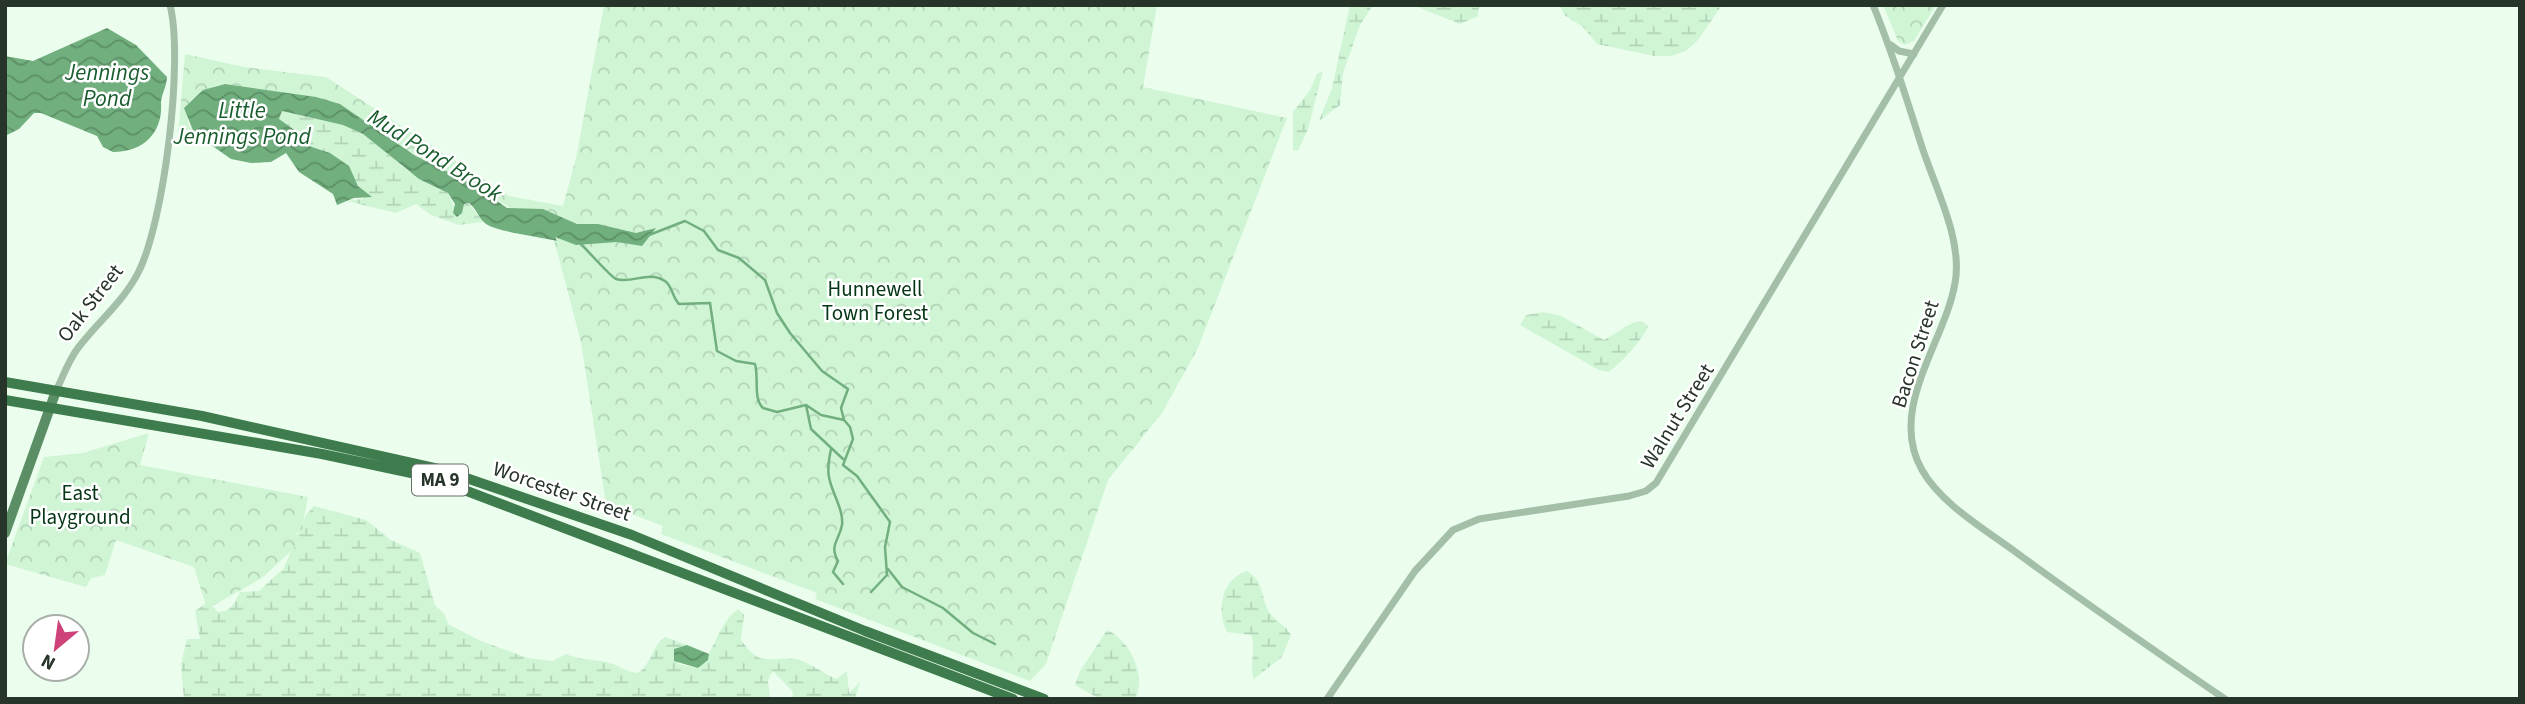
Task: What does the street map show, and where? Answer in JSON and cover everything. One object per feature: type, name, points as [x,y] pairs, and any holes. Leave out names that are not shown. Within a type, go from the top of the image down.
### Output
[{"type":"highway","name":"Worcester Street","points":[[5,382],[195,415],[404,460],[551,506],[643,540],[864,631],[1044,699]]},
{"type":"highway","name":"Worcester Street","points":[[5,400],[405,471],[477,493],[544,521],[1013,699]]},
{"type":"highway","points":[[544,521],[551,506]]},
{"type":"main road","name":"Oak Street","points":[[5,533],[56,391]]},
{"type":"street","name":"Oak Street","points":[[56,391],[75,352],[129,288],[146,253],[159,197],[175,91],[176,42],[170,5]]},
{"type":"street","name":"Bacon Street","points":[[1873,5],[1901,75],[1947,224],[1956,266],[1953,294],[1914,404],[1913,443],[1922,469],[1940,491],[1992,534],[2225,699]]},
{"type":"street","name":"Walnut Street","points":[[1327,699],[1415,571],[1453,530],[1479,519],[1629,496],[1646,491],[1656,483],[1943,5]]},
{"type":"street","points":[[1890,45],[1899,51],[1914,54]]},
{"type":"green space","name":"Hunnewell Town Forest","points":[[604,5],[1157,5],[1143,87],[1287,118],[1198,348],[1162,413],[1108,480],[1046,664],[1030,681],[815,599],[817,593],[661,534],[663,526],[606,504],[581,342],[553,236],[478,187],[414,155],[340,104],[225,84],[203,92],[186,108],[189,126],[205,140],[178,137],[185,54],[244,67],[326,77],[509,196],[563,206],[577,154]]},
{"type":"green space","points":[[1350,5],[1373,5],[1360,25],[1343,73],[1340,105],[1319,121],[1332,88]]},
{"type":"green space","points":[[1412,5],[1479,5],[1478,16],[1460,24]]},
{"type":"green space","points":[[1560,5],[1722,5],[1698,40],[1686,51],[1671,56],[1654,56],[1597,44],[1583,27],[1564,15]]},
{"type":"green space","points":[[1883,5],[1936,5],[1914,41],[1905,45],[1898,41]]},
{"type":"green space","points":[[1323,71],[1308,129],[1298,151],[1293,150],[1293,112],[1310,90],[1317,74]]},
{"type":"green space","points":[[282,111],[343,125],[363,134],[409,172],[448,193],[455,209],[468,203],[483,222],[459,225],[431,215],[416,204],[396,213],[347,201],[363,199],[363,191],[338,159],[330,153],[309,146],[296,131],[279,119]]},
{"type":"green space","points":[[1544,312],[1561,316],[1604,340],[1634,322],[1642,321],[1648,326],[1631,351],[1608,372],[1599,370],[1520,325],[1526,315]]},
{"type":"green space","name":"East Playground","points":[[149,433],[140,465],[308,497],[302,529],[296,534],[305,538],[262,578],[207,609],[194,567],[116,540],[105,575],[91,578],[86,587],[5,564],[44,457],[83,453]]},
{"type":"green space","points":[[314,506],[366,520],[391,540],[420,553],[435,605],[445,615],[448,624],[481,641],[528,658],[553,661],[566,654],[610,663],[638,673],[665,637],[687,645],[679,649],[678,664],[698,668],[709,654],[726,622],[738,609],[744,614],[741,640],[754,655],[766,659],[799,660],[836,679],[847,671],[849,693],[860,682],[855,699],[792,699],[793,692],[773,671],[768,680],[770,699],[184,699],[181,664],[187,639],[200,639],[195,611],[208,602],[218,612],[222,612],[232,606],[240,592],[259,591],[284,568],[306,515]]},
{"type":"green space","points":[[1247,571],[1259,583],[1270,613],[1291,635],[1282,657],[1254,679],[1251,635],[1227,632],[1222,615],[1226,588],[1238,575]]},
{"type":"green space","points":[[1107,630],[1122,641],[1134,660],[1139,680],[1135,699],[1096,697],[1075,685],[1080,671]]},
{"type":"water","name":"Jennings Pond","points":[[107,28],[136,45],[167,77],[159,122],[150,138],[135,148],[113,152],[103,147],[97,136],[41,113],[34,113],[19,129],[5,136],[5,56],[33,61]]},
{"type":"water","name":"Little Jennings Pond","points":[[225,84],[316,97],[340,104],[414,155],[478,187],[507,208],[543,209],[577,224],[598,224],[636,233],[656,228],[642,246],[617,242],[576,245],[555,237],[557,241],[492,227],[483,222],[469,203],[464,204],[462,213],[457,217],[453,213],[455,204],[448,193],[419,179],[363,134],[343,125],[282,111],[279,119],[296,131],[309,146],[330,153],[349,166],[358,186],[372,197],[354,198],[337,205],[333,194],[299,172],[286,153],[271,162],[251,163],[231,159],[194,133],[184,108],[203,90]]},
{"type":"water","points":[[687,645],[709,654],[708,660],[698,668],[674,661],[674,649]]},
{"type":"waterway","name":"Mud Pond Brook","points":[[649,235],[685,221],[704,231],[718,250],[739,258],[765,280],[777,313],[790,333],[822,371],[848,389],[841,408],[844,420]]},
{"type":"waterway","name":"Mud Pond Brook","points":[[581,244],[616,279],[659,278],[668,283],[679,304],[710,303],[717,351],[736,361],[755,364],[757,394],[763,408],[777,412],[806,405],[821,415],[844,420],[850,427],[853,439],[843,465],[857,476],[890,522],[885,547],[887,575],[871,592]]},
{"type":"waterway","name":"Mud Pond Brook","points":[[806,405],[811,429],[843,459]]},
{"type":"waterway","name":"Mud Pond Brook","points":[[831,449],[828,474],[842,519],[834,551],[838,561],[833,572],[843,584]]},
{"type":"waterway","points":[[888,569],[902,587],[943,608],[973,633],[995,644]]}]
